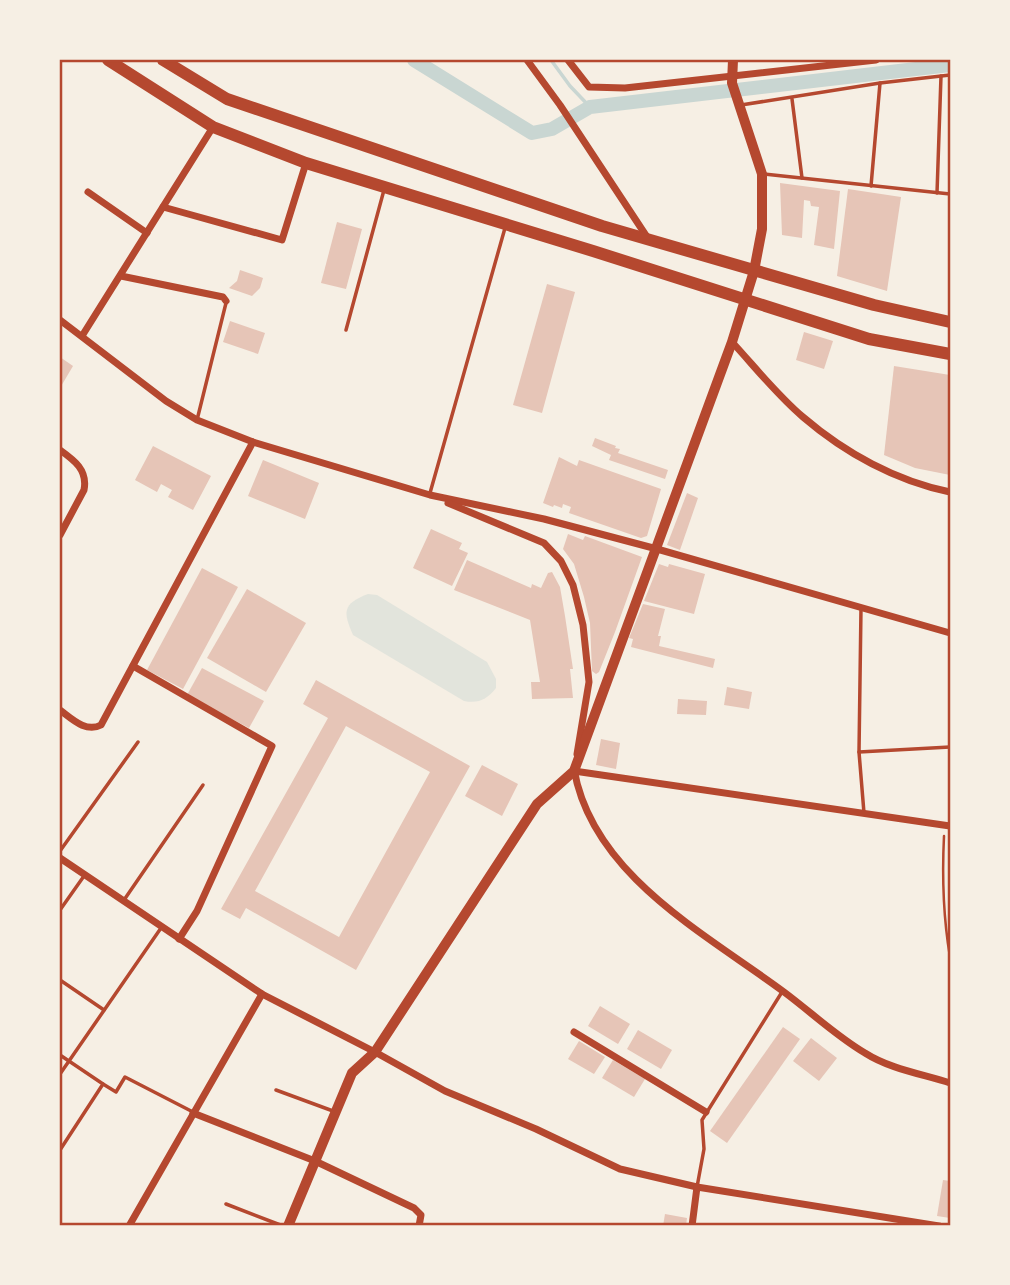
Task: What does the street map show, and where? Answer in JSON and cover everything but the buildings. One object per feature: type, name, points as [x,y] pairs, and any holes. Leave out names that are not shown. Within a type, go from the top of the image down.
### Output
[{"type":"main road","points":[[108,60],[213,127],[306,163],[869,339],[950,354]]},
{"type":"main road","points":[[163,60],[227,99],[649,241],[874,305],[950,322]]},
{"type":"street","points":[[527,60],[565,111],[649,241]]},
{"type":"street","points":[[568,60],[589,87],[625,88],[733,78],[839,61],[876,60]]},
{"type":"street","points":[[286,1226],[352,1073],[375,1052],[537,804],[574,771],[732,342],[754,271],[762,229],[762,174],[738,102],[733,78],[733,60]]},
{"type":"street","points":[[82,336],[213,127]]},
{"type":"street","points":[[163,206],[282,240],[306,163]]},
{"type":"street","points":[[89,192],[147,233]]},
{"type":"street","points":[[121,276],[223,297],[226,301]]},
{"type":"street","points":[[60,320],[166,401],[197,420],[253,442],[430,495],[657,549],[950,633]]},
{"type":"street","points":[[732,342],[801,416],[833,440],[895,476],[925,487],[950,492]]},
{"type":"street","points":[[60,710],[85,727],[94,729],[101,725],[253,442]]},
{"type":"street","points":[[60,450],[80,467],[86,482],[60,535]]},
{"type":"street","points":[[430,495],[544,543],[561,561],[573,585],[583,625],[589,682],[574,771],[599,834],[623,867],[699,933],[783,991],[865,1053],[888,1064],[950,1083]]},
{"type":"street","points":[[133,666],[272,746],[197,911],[179,939]]},
{"type":"street","points":[[574,771],[948,826]]},
{"type":"street","points":[[60,858],[261,994],[445,1091],[536,1129],[620,1169],[697,1187],[939,1226]]},
{"type":"street","points":[[129,1226],[261,994]]},
{"type":"street","points":[[574,1032],[706,1112]]},
{"type":"street","points":[[193,1113],[315,1161],[414,1208],[421,1215],[419,1226]]},
{"type":"street","points":[[692,1226],[697,1187]]},
{"type":"lane","points":[[738,102],[792,99],[880,83],[950,75]]},
{"type":"lane","points":[[937,193],[941,76]]},
{"type":"lane","points":[[872,186],[880,83]]},
{"type":"lane","points":[[792,99],[802,178]]},
{"type":"lane","points":[[762,174],[950,194]]},
{"type":"lane","points":[[346,330],[384,187]]},
{"type":"lane","points":[[430,495],[506,225]]},
{"type":"lane","points":[[197,420],[226,301]]},
{"type":"lane","points":[[861,608],[859,752],[864,813]]},
{"type":"lane","points":[[60,851],[138,742]]},
{"type":"lane","points":[[859,752],[950,747]]},
{"type":"lane","points":[[123,902],[203,785]]},
{"type":"lane","points":[[60,910],[84,876]]},
{"type":"lane","points":[[60,1074],[161,928]]},
{"type":"lane","points":[[60,980],[104,1010]]},
{"type":"lane","points":[[697,1187],[704,1149],[702,1120],[783,991]]},
{"type":"lane","points":[[60,1055],[116,1092],[125,1077],[193,1113]]},
{"type":"lane","points":[[60,1150],[103,1084]]},
{"type":"lane","points":[[276,1090],[336,1112]]},
{"type":"lane","points":[[226,1204],[286,1226]]},
{"type":"path","points":[[948,826],[943,885],[950,957]]},
{"type":"shaded area","points":[[368,594],[377,595],[487,662],[496,679],[496,688],[482,700],[464,701],[353,635],[347,620],[347,610],[353,601]]},
{"type":"waterway","points":[[414,60],[532,133],[552,129],[590,107],[950,65]]},
{"type":"waterway","points":[[551,60],[590,107]]}]
